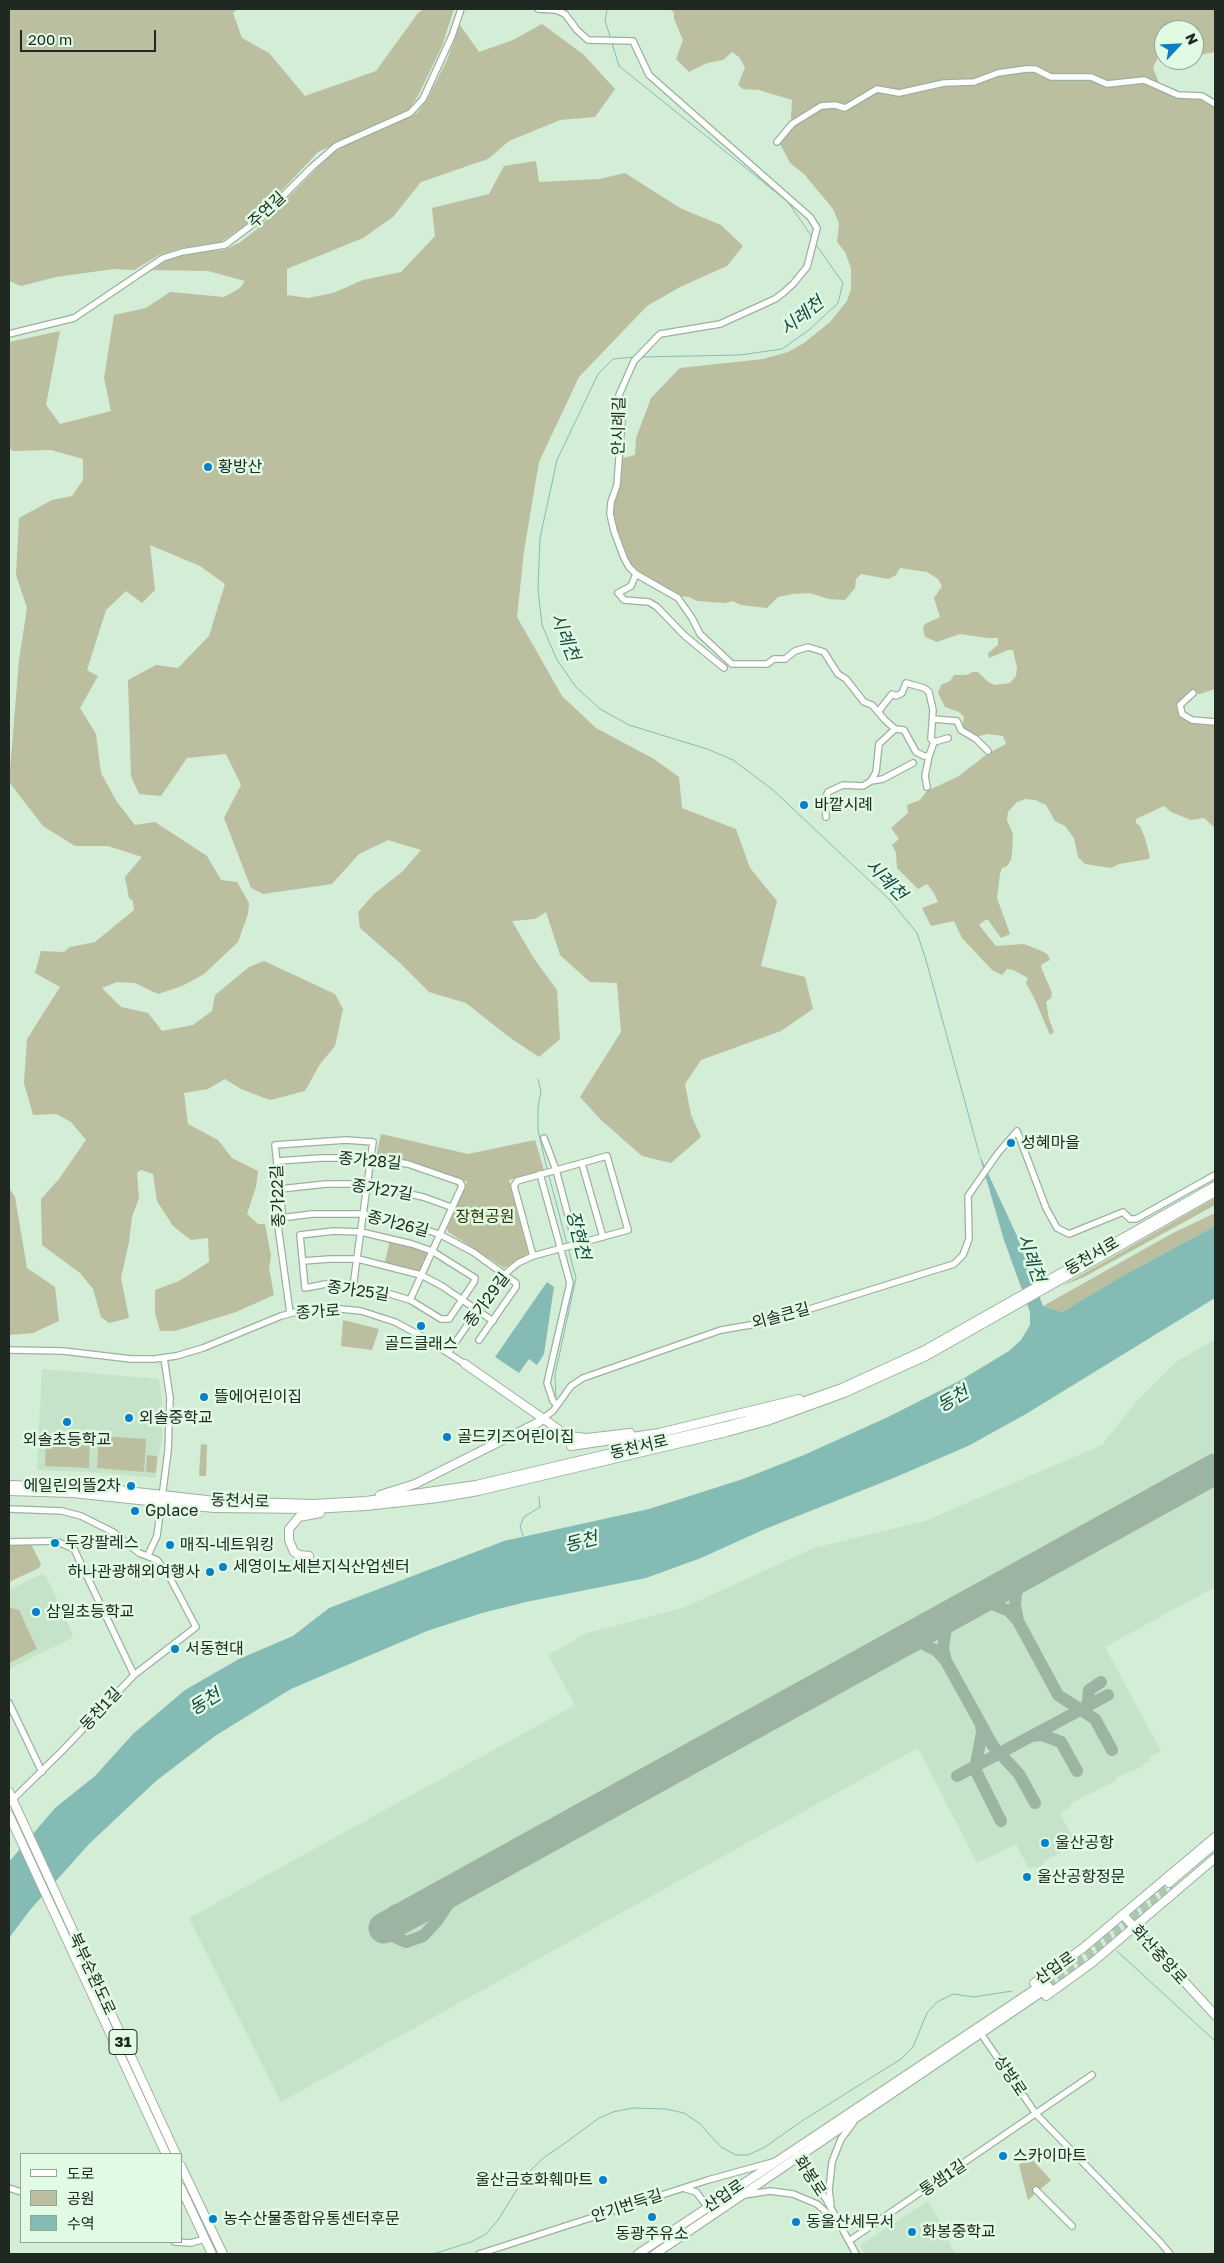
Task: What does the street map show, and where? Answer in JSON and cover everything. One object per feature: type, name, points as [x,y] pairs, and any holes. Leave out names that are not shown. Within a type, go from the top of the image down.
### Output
[{"type":"main road","name":"동천서로","points":[[1049,1284],[1215,1186]]},
{"type":"main road","name":"동천서로","points":[[9,1485],[92,1488],[214,1508],[366,1506],[438,1498],[478,1490],[767,1421],[844,1394],[926,1356],[1001,1311],[1215,1192]]},
{"type":"main road","name":"동천서로","points":[[9,1491],[250,1502],[348,1502],[444,1491],[765,1416],[842,1388],[923,1352],[1001,1311]]},
{"type":"main road","points":[[465,1364],[543,1422],[568,1436],[587,1438],[704,1422]]},
{"type":"main road","points":[[571,1446],[659,1433],[842,1388]]},
{"type":"main road","points":[[348,1502],[408,1486],[543,1422]]},
{"type":"main road","points":[[309,1556],[299,1555],[289,1540],[289,1528],[295,1519],[303,1515],[366,1506]]},
{"type":"main road","name":"북부순환도로","points":[[10,1798],[176,2153]]},
{"type":"main road","name":"북부순환도로","points":[[9,1815],[166,2153]]},
{"type":"main road","name":"산업로","points":[[886,2088],[1064,1962],[1215,1837]]},
{"type":"main road","points":[[1215,1844],[1171,1886],[1215,1853]]},
{"type":"main road","name":"산업로","points":[[891,2096],[984,2038],[1074,1976],[1215,1858]]},
{"type":"main road","name":"화산중앙로","points":[[1123,1915],[1215,2015]]},
{"type":"main road","name":"산업로","points":[[638,2254],[886,2088],[1048,1984],[891,2096],[655,2254]]},
{"type":"main road","points":[[182,2168],[223,2254]]},
{"type":"main road","points":[[182,2190],[212,2254]]},
{"type":"street","name":"주연길","points":[[9,334],[74,318],[163,258],[182,252],[220,247],[233,240],[261,218],[331,150],[347,139],[400,118],[416,108],[423,99],[452,36],[461,9]]},
{"type":"street","name":"안시례길","points":[[538,9],[556,10],[565,14],[577,30],[588,40],[633,41],[649,75],[798,206],[817,228],[807,267],[794,284],[775,299],[720,324],[660,334],[634,361],[619,395],[622,419],[617,486],[611,502],[610,514],[624,558],[636,574],[678,598],[692,618],[700,634],[732,664],[768,664],[774,659],[785,659],[798,649],[815,648],[824,652],[838,674],[846,679],[864,702],[872,705],[896,728],[904,730],[916,752],[929,756]]},
{"type":"street","points":[[777,142],[788,126],[821,106],[845,108],[877,89],[899,93],[940,84],[970,83],[998,73],[1026,69],[1036,69],[1051,77],[1091,77],[1110,85],[1144,80],[1183,96],[1202,96],[1215,104]]},
{"type":"street","points":[[636,574],[631,586],[618,593],[624,600],[649,602],[657,607],[684,636],[724,668]]},
{"type":"street","points":[[878,712],[892,694],[896,696],[902,693],[906,683],[924,688],[929,692],[933,710],[931,739],[934,742]]},
{"type":"street","points":[[1193,693],[1180,705],[1182,714],[1192,720],[1215,722]]},
{"type":"street","points":[[933,719],[958,721],[961,730],[976,739],[988,751]]},
{"type":"street","points":[[871,781],[876,772],[879,744],[896,728]]},
{"type":"street","points":[[934,742],[948,738]]},
{"type":"street","points":[[927,787],[924,776],[934,742]]},
{"type":"street","points":[[826,817],[825,798],[828,792],[843,785],[863,786],[871,781],[883,779],[913,763]]},
{"type":"street","name":"외솔큰길","points":[[543,1422],[571,1386],[583,1378],[721,1330],[768,1322],[954,1264],[963,1255],[969,1239],[968,1196],[998,1153],[1017,1131],[1046,1208],[1057,1228],[1069,1234],[1123,1212],[1130,1219],[1136,1219],[1215,1175]]},
{"type":"street","points":[[544,1138],[575,1245]]},
{"type":"street","name":"종가22길","points":[[290,1313],[278,1226],[281,1218],[280,1189],[275,1145],[346,1140],[373,1142],[370,1158]]},
{"type":"street","name":"종가29길","points":[[448,1353],[505,1273],[533,1256],[628,1230],[607,1156],[517,1180],[514,1186],[533,1256]]},
{"type":"street","name":"종가28길","points":[[277,1161],[321,1158],[370,1158],[408,1164],[460,1182],[462,1186],[451,1208]]},
{"type":"street","points":[[353,1287],[370,1158]]},
{"type":"street","points":[[582,1164],[603,1237]]},
{"type":"street","points":[[541,1174],[570,1283],[547,1383],[552,1401],[557,1405]]},
{"type":"street","name":"종가27길","points":[[280,1189],[326,1184],[366,1184],[423,1197],[451,1208]]},
{"type":"street","points":[[410,1300],[441,1235],[451,1208]]},
{"type":"street","name":"종가26길","points":[[281,1218],[312,1214],[363,1214],[401,1222],[441,1235],[473,1252],[505,1273]]},
{"type":"street","points":[[302,1261],[300,1235],[334,1231],[361,1232],[412,1244],[432,1251],[475,1278],[462,1299]]},
{"type":"street","name":"종가25길","points":[[462,1299],[449,1319],[441,1319],[410,1300],[380,1290],[326,1284],[305,1288],[302,1261],[358,1259],[421,1275],[462,1299],[492,1320]]},
{"type":"street","points":[[479,1340],[516,1287],[515,1281],[505,1273]]},
{"type":"street","name":"종가로","points":[[9,1350],[63,1351],[143,1360],[164,1358],[203,1348],[290,1313],[331,1308],[361,1312],[410,1329],[465,1364]]},
{"type":"street","points":[[9,1509],[40,1509],[81,1516],[113,1532],[139,1553],[148,1555],[157,1536],[170,1418],[164,1358]]},
{"type":"street","points":[[9,1542],[56,1541],[74,1549],[134,1675]]},
{"type":"street","name":"동천1길","points":[[10,1798],[42,1772],[134,1675],[196,1627],[168,1574],[156,1560],[148,1555]]},
{"type":"street","points":[[9,1704],[42,1772]]},
{"type":"street","name":"상방로","points":[[984,2038],[1036,2114],[1170,2254]]},
{"type":"street","name":"통샘1길","points":[[850,2241],[1092,2075]]},
{"type":"street","points":[[834,2214],[829,2190],[832,2162],[840,2139],[856,2120]]},
{"type":"street","name":"화봉로","points":[[793,2150],[834,2214],[856,2254]]},
{"type":"street","name":"안기번득길","points":[[479,2254],[684,2188],[776,2161]]},
{"type":"street","points":[[684,2188],[696,2192],[714,2215]]},
{"type":"street","points":[[1036,2190],[1072,2226]]},
{"type":"street","points":[[744,2195],[770,2191],[793,2194],[817,2204],[838,2223]]},
{"type":"street","points":[[182,2242],[191,2243],[204,2239]]},
{"type":"shaded area","name":"울산공항","points":[[1215,1339],[1215,1587],[1105,1647],[1161,1751],[1148,1758],[1150,1761],[1143,1764],[1144,1766],[1116,1777],[1117,1780],[1070,1804],[1071,1807],[1060,1813],[1075,1842],[1070,1845],[1073,1850],[1065,1853],[1064,1851],[1043,1861],[1044,1864],[1029,1869],[1016,1844],[977,1863],[918,1748],[281,2102],[189,1918],[575,1705],[548,1655],[587,1633],[683,1608],[814,1548],[925,1521],[1102,1445],[1138,1400],[1176,1362]]},
{"type":"shaded area","points":[[42,1369],[159,1379],[162,1401],[162,1436],[155,1478],[93,1472],[37,1470]]},
{"type":"shaded area","name":"삼일초등학교","points":[[42,1574],[46,1576],[73,1635],[72,1638],[9,1669],[9,1590]]},
{"type":"shaded area","name":"화봉중학교","points":[[928,2201],[939,2219],[955,2254],[865,2254],[860,2245]]},
{"type":"green space","points":[[9,9],[237,9],[233,13],[242,38],[269,53],[305,96],[376,71],[418,13],[424,9],[454,9],[442,46],[418,96],[409,109],[318,152],[257,217],[221,242],[181,248],[159,255],[134,270],[114,269],[56,277],[21,286],[9,281]]},
{"type":"green space","points":[[669,9],[1215,9],[1215,52],[1204,54],[1204,20],[1154,20],[1153,68],[1161,88],[1202,98],[1215,106],[1215,689],[1200,694],[1194,693],[1182,699],[1181,715],[1215,723],[1215,828],[1204,818],[1191,820],[1171,812],[1164,806],[1136,819],[1136,823],[1140,826],[1145,838],[1150,857],[1148,859],[1119,864],[1111,868],[1085,864],[1078,857],[1074,838],[1065,826],[1055,821],[1046,805],[1035,800],[1025,799],[1017,802],[1008,812],[1007,820],[1013,834],[1012,853],[1011,860],[1007,866],[1002,868],[1000,874],[997,898],[1010,934],[1001,938],[988,920],[979,925],[996,946],[1024,944],[1048,955],[1050,960],[1042,964],[1041,967],[1052,993],[1051,998],[1046,1002],[1054,1032],[1050,1035],[1026,983],[1028,978],[1013,970],[1007,969],[1002,975],[992,970],[962,938],[954,921],[931,926],[922,908],[938,902],[934,893],[927,884],[918,889],[897,868],[896,853],[892,845],[899,839],[891,828],[908,813],[907,805],[920,800],[927,791],[959,776],[987,754],[1006,744],[1003,736],[988,734],[974,737],[962,729],[964,717],[959,712],[945,707],[938,693],[941,685],[950,681],[954,675],[966,675],[973,672],[978,672],[994,685],[1010,683],[1016,676],[1017,668],[1013,650],[1008,650],[989,658],[988,653],[998,645],[998,638],[960,634],[937,642],[925,637],[923,628],[925,624],[940,617],[934,598],[942,586],[938,579],[927,572],[900,568],[896,575],[888,579],[861,574],[856,579],[855,588],[845,600],[829,599],[809,593],[793,594],[778,597],[767,608],[741,605],[732,601],[725,603],[697,601],[689,597],[678,596],[641,575],[631,566],[616,530],[613,507],[620,459],[635,455],[636,438],[651,398],[680,368],[763,359],[788,352],[804,343],[830,322],[847,301],[851,289],[851,268],[845,252],[837,242],[839,223],[833,209],[804,174],[790,163],[779,142],[793,125],[791,118],[792,100],[759,90],[743,89],[738,85],[745,67],[739,57],[732,52],[723,60],[707,63],[689,72],[676,59],[683,40],[674,19],[674,12]]},
{"type":"green space","points":[[542,24],[583,54],[615,89],[595,117],[560,120],[509,141],[488,159],[421,182],[393,217],[363,238],[287,269],[287,295],[308,298],[333,293],[363,280],[401,272],[435,236],[432,208],[489,194],[504,166],[536,161],[539,182],[599,179],[625,173],[680,208],[721,225],[743,246],[727,266],[680,287],[647,306],[579,377],[539,462],[524,551],[517,617],[562,696],[596,728],[654,759],[679,777],[682,808],[736,829],[750,868],[777,901],[761,966],[805,977],[813,1009],[781,1031],[701,1060],[685,1084],[691,1115],[701,1137],[671,1163],[642,1156],[601,1120],[580,1097],[621,1032],[617,983],[590,982],[560,955],[546,912],[535,919],[512,921],[533,957],[557,990],[560,1039],[539,1057],[509,1037],[466,1003],[429,992],[400,963],[360,928],[358,912],[374,894],[403,871],[421,850],[388,840],[359,854],[332,884],[263,894],[251,888],[224,818],[241,785],[226,754],[187,758],[161,796],[139,794],[131,776],[128,680],[156,665],[178,668],[209,636],[225,584],[200,566],[150,545],[155,590],[142,603],[126,591],[106,610],[87,670],[98,676],[80,708],[96,734],[101,773],[117,802],[135,825],[155,822],[207,856],[221,880],[237,882],[249,903],[248,914],[238,942],[204,974],[182,986],[158,994],[135,983],[117,982],[102,988],[121,1007],[148,1013],[162,1031],[193,1025],[212,1011],[215,995],[249,967],[264,961],[335,994],[343,1009],[335,1046],[320,1064],[305,1091],[270,1100],[241,1089],[225,1079],[208,1089],[184,1093],[188,1124],[218,1140],[232,1158],[258,1171],[256,1187],[247,1214],[258,1224],[265,1224],[271,1256],[269,1268],[274,1295],[236,1312],[175,1331],[160,1331],[155,1313],[155,1290],[179,1281],[209,1262],[208,1238],[191,1240],[173,1226],[157,1201],[153,1174],[141,1170],[137,1173],[139,1198],[132,1217],[121,1278],[129,1318],[109,1323],[101,1317],[93,1289],[80,1273],[42,1245],[41,1199],[59,1179],[86,1140],[71,1122],[56,1114],[33,1115],[24,1083],[27,1039],[60,987],[35,973],[41,951],[64,952],[70,947],[95,942],[134,910],[133,901],[129,898],[125,877],[142,857],[108,846],[75,846],[43,826],[9,782],[19,660],[27,608],[16,575],[19,518],[52,500],[72,496],[83,480],[83,459],[51,450],[13,451],[9,448],[9,342],[60,331],[46,405],[60,424],[111,411],[104,378],[114,315],[146,308],[170,292],[224,297],[240,288],[245,281],[208,271],[149,270],[170,259],[192,253],[224,250],[239,243],[256,230],[331,154],[355,140],[417,113],[428,98],[447,60],[460,25],[479,52],[513,40]]},
{"type":"green space","name":"장현공원","points":[[381,1134],[468,1154],[535,1140],[544,1170],[509,1180],[528,1252],[526,1256],[504,1268],[448,1232],[447,1227],[467,1182],[421,1166],[376,1156]]},
{"type":"green space","points":[[9,1188],[15,1197],[27,1268],[55,1287],[59,1321],[33,1333],[9,1335]]},
{"type":"green space","points":[[1215,1198],[1215,1205],[1084,1277],[1062,1286]]},
{"type":"green space","points":[[1215,1213],[1215,1226],[1117,1279],[1062,1312],[1043,1306],[1173,1233]]},
{"type":"green space","points":[[390,1240],[426,1251],[428,1254],[421,1269],[416,1272],[385,1262]]},
{"type":"green space","points":[[343,1320],[379,1329],[372,1350],[341,1346]]},
{"type":"green space","points":[[46,1433],[90,1435],[89,1468],[45,1466]]},
{"type":"green space","points":[[99,1436],[146,1439],[144,1472],[97,1468]]},
{"type":"green space","points":[[201,1444],[207,1445],[206,1476],[199,1476]]},
{"type":"green space","points":[[147,1455],[157,1456],[156,1473],[146,1472]]},
{"type":"green space","points":[[28,1544],[32,1546],[41,1564],[39,1568],[9,1582],[9,1545]]},
{"type":"green space","points":[[9,1609],[19,1610],[37,1649],[9,1663]]},
{"type":"green space","points":[[1030,2157],[1051,2180],[1028,2200],[1019,2165]]},
{"type":"water","name":"동천","points":[[979,1154],[1017,1236],[1043,1306],[1062,1312],[1117,1279],[1215,1226],[1215,1298],[1026,1414],[968,1446],[896,1477],[765,1529],[701,1558],[646,1578],[526,1602],[482,1613],[427,1631],[291,1689],[215,1736],[156,1781],[89,1844],[30,1910],[9,1938],[9,1862],[55,1808],[95,1776],[133,1734],[185,1690],[239,1659],[293,1636],[329,1608],[504,1541],[649,1509],[743,1479],[804,1455],[888,1417],[961,1380],[1009,1351],[1021,1340],[1030,1325],[1030,1312],[1004,1240]]},
{"type":"water","points":[[547,1282],[554,1287],[544,1354],[537,1365],[529,1359],[519,1373],[495,1357]]},
{"type":"waterway","name":"시례천","points":[[607,9],[605,21],[611,39]]},
{"type":"waterway","name":"시례천","points":[[612,43],[619,66],[788,202],[812,237]]},
{"type":"waterway","name":"시례천","points":[[641,357],[740,355],[782,349],[809,330],[838,303],[843,283],[815,243]]},
{"type":"waterway","name":"시례천","points":[[634,357],[613,359],[598,374],[557,460],[540,538],[538,589],[542,625],[557,660],[576,687],[600,709],[629,725],[707,749],[733,760],[773,790],[890,900],[917,933],[979,1153]]},
{"type":"waterway","name":"장현천","points":[[538,1079],[541,1091],[538,1108],[538,1130],[547,1169]]},
{"type":"waterway","name":"장현천","points":[[549,1176],[567,1244]]},
{"type":"waterway","name":"장현천","points":[[556,1397],[555,1375],[576,1278],[568,1248]]},
{"type":"waterway","name":"장현천","points":[[523,1536],[520,1526],[524,1517],[540,1507],[539,1497]]},
{"type":"waterway","points":[[1117,1951],[1215,2041]]},
{"type":"waterway","points":[[433,2254],[471,2242],[486,2234],[498,2220],[526,2175],[542,2159],[599,2118],[613,2112],[633,2108],[666,2109],[684,2113],[699,2123],[721,2147],[736,2155],[748,2155],[765,2147],[802,2121],[901,2059],[913,2047],[927,2013],[937,2002],[953,1994],[974,1997],[1012,1991]]},
{"type":"taxiway","points":[[1018,1621],[1015,1605],[1016,1593],[1025,1577],[1035,1568]]},
{"type":"taxiway","points":[[1035,1803],[1019,1774],[993,1746],[946,1661],[943,1648],[946,1627],[952,1618],[963,1608],[977,1603],[989,1603],[1009,1611],[1018,1621],[1058,1695],[1095,1719],[1112,1750]]},
{"type":"taxiway","points":[[896,1645],[921,1643],[937,1651],[946,1661]]},
{"type":"taxiway","points":[[1085,1707],[1088,1702],[1089,1690],[1101,1682]]},
{"type":"taxiway","points":[[957,1776],[1108,1695]]},
{"type":"taxiway","points":[[981,1725],[982,1732],[975,1769],[1001,1821]]},
{"type":"taxiway","points":[[1032,1736],[1042,1735],[1061,1742],[1077,1771]]},
{"type":"taxiway","points":[[441,1896],[394,1911],[388,1926],[393,1936],[406,1942],[423,1936],[437,1921],[458,1889],[472,1880]]},
{"type":"runway","points":[[384,1928],[1215,1469]]},
{"type":"tunnel","points":[[1046,1982],[1087,1952],[1169,1883]]},
{"type":"tunnel","points":[[1049,1987],[1091,1958],[1173,1888]]},
{"type":"place","name":"황방산","points":[[208,467]]},
{"type":"place","name":"바깥시례","points":[[804,805]]},
{"type":"place","name":"성혜마을","points":[[1011,1143]]},
{"type":"place","name":"골드클래스","points":[[421,1326]]},
{"type":"place","name":"뜰에어린이집","points":[[204,1397]]},
{"type":"place","name":"외솔중학교","points":[[129,1418]]},
{"type":"place","name":"외솔초등학교","points":[[67,1422]]},
{"type":"place","name":"골드키즈어린이집","points":[[447,1437]]},
{"type":"place","name":"에일린의뜰2차","points":[[131,1486]]},
{"type":"place","name":"Gplace","points":[[135,1511]]},
{"type":"place","name":"두강팔레스","points":[[55,1543]]},
{"type":"place","name":"매직-네트워킹","points":[[170,1545]]},
{"type":"place","name":"세영이노세븐지식산업센터","points":[[223,1567]]},
{"type":"place","name":"하나관광해외여행사","points":[[210,1572]]},
{"type":"place","name":"삼일초등학교","points":[[36,1612]]},
{"type":"place","name":"서동현대","points":[[175,1649]]},
{"type":"place","name":"울산공항","points":[[1045,1843]]},
{"type":"place","name":"울산공항정문","points":[[1027,1877]]},
{"type":"place","name":"스카이마트","points":[[1003,2156]]},
{"type":"place","name":"울산금호화훼마트","points":[[603,2180]]},
{"type":"place","name":"동광주유소","points":[[652,2217]]},
{"type":"place","name":"농수산물종합유통센터후문","points":[[213,2219]]},
{"type":"place","name":"동울산세무서","points":[[796,2222]]},
{"type":"place","name":"화봉중학교","points":[[912,2232]]}]
